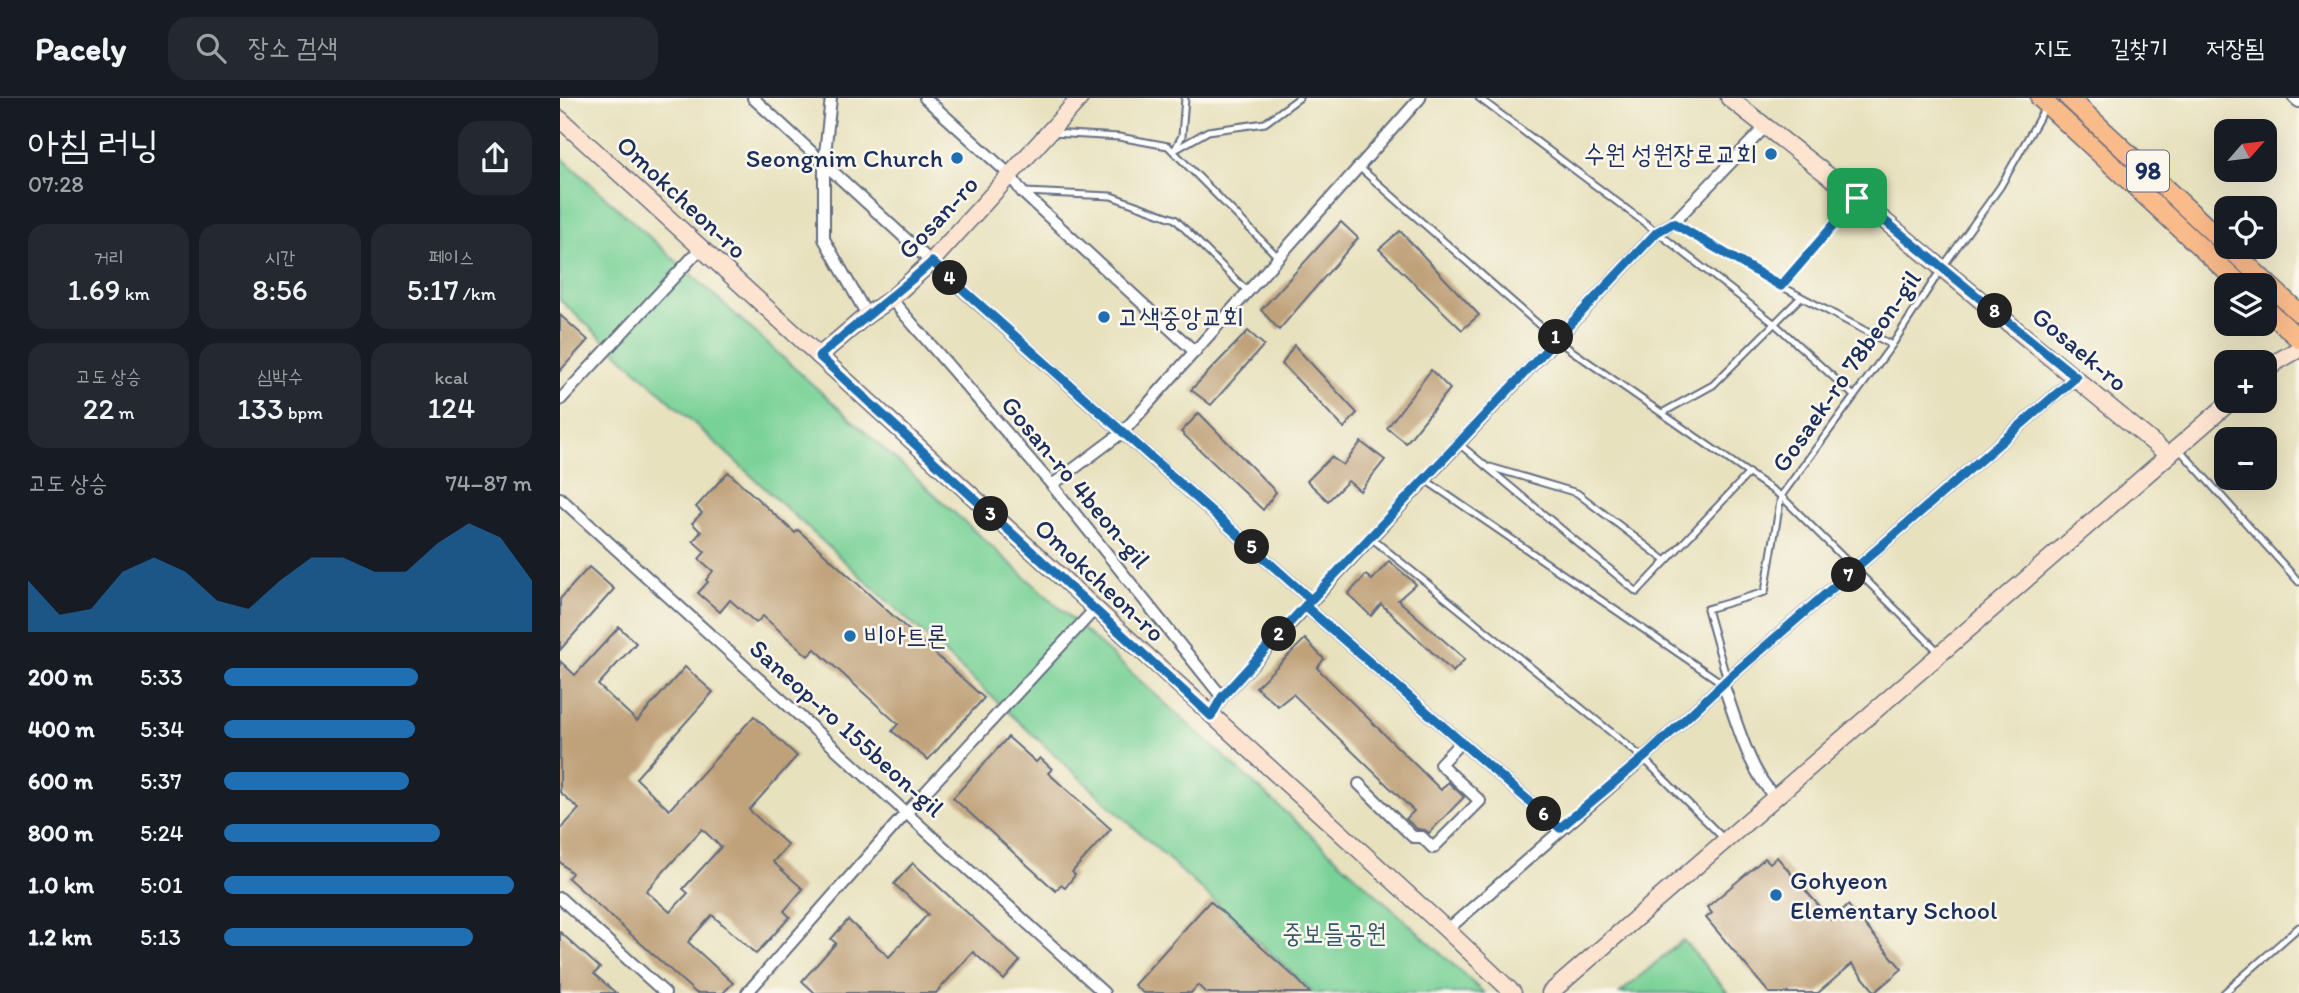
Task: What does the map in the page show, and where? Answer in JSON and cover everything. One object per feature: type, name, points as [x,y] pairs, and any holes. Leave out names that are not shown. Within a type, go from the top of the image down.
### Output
[{"type":"main road","name":"98","points":[[2069,98],[2214,234]]},
{"type":"main road","points":[[2045,100],[2228,273]]},
{"type":"main road","name":"98","points":[[2241,259],[2299,313]]},
{"type":"main road","points":[[2277,319],[2299,339]]},
{"type":"street","points":[[753,98],[1461,742],[1560,828]]},
{"type":"street","points":[[831,98],[824,163],[824,239],[867,315]]},
{"type":"street","points":[[925,98],[1010,176],[1021,192],[1195,352]]},
{"type":"street","name":"Gosan-ro","points":[[819,356],[867,315],[891,299],[932,262],[1080,98]]},
{"type":"street","points":[[1052,485],[1123,432],[1419,98]]},
{"type":"street","name":"Gosaek-ro","points":[[1729,98],[1857,198],[2076,377],[2173,451]]},
{"type":"street","points":[[2294,98],[2299,102]]},
{"type":"street","name":"Omokcheon-ro","points":[[560,118],[1513,993]]},
{"type":"street","points":[[1211,716],[1222,697],[1458,442],[1657,232],[1673,223],[1765,127]]},
{"type":"street","points":[[560,400],[701,248]]},
{"type":"street","name":"Gosan-ro 4beon-gil","points":[[891,299],[1052,485],[1222,697]]},
{"type":"street","points":[[2277,362],[2299,349]]},
{"type":"street","points":[[1447,930],[1560,828],[1643,758],[1725,682],[2076,377]]},
{"type":"street","points":[[1550,993],[2217,413]]},
{"type":"street","name":"Saneop-ro 155beon-gil","points":[[560,498],[1104,993]]},
{"type":"street","points":[[747,993],[906,813],[1095,609]]},
{"type":"street","points":[[1725,682],[1758,772],[1765,787],[1776,798]]},
{"type":"street","points":[[1359,784],[1413,836],[1422,836],[1433,848],[1439,849],[1480,802],[1440,764],[1461,742]]},
{"type":"street","points":[[560,898],[665,993]]},
{"type":"lane","points":[[1173,151],[1182,135],[1185,98]]},
{"type":"lane","points":[[1173,151],[1208,131],[1265,123],[1299,98]]},
{"type":"lane","points":[[1479,98],[1775,324],[1854,396]]},
{"type":"lane","name":"Gosaek-ro 78beon-gil","points":[[1782,496],[1892,345],[1942,268],[2000,187],[2045,100]]},
{"type":"lane","points":[[1048,132],[1119,136],[1168,146],[1278,258]]},
{"type":"lane","points":[[1359,167],[1555,339],[1782,496],[1940,653]]},
{"type":"lane","points":[[1021,192],[1111,196],[1175,219],[1248,292]]},
{"type":"lane","points":[[1781,286],[1857,198]]},
{"type":"lane","points":[[1673,223],[1781,286],[1892,345]]},
{"type":"lane","points":[[1661,413],[1713,385],[1801,297]]},
{"type":"lane","points":[[1458,442],[1637,592],[1749,473]]},
{"type":"lane","points":[[2173,451],[2299,582]]},
{"type":"lane","points":[[1487,466],[1577,493],[1666,561]]},
{"type":"lane","points":[[1424,479],[1725,682]]},
{"type":"lane","points":[[1725,682],[1707,609],[1765,592],[1782,496]]},
{"type":"lane","points":[[1370,537],[1643,758],[1726,842]]},
{"type":"lane","points":[[2224,993],[2299,927]]},
{"type":"green space","name":"중보들공원","points":[[560,156],[1484,993],[1314,993],[560,300]]},
{"type":"green space","points":[[1683,940],[1728,993],[1620,993]]},
{"type":"building","points":[[1341,222],[1358,238],[1279,330],[1261,310]]},
{"type":"building","points":[[1400,231],[1479,315],[1462,330],[1379,249]]},
{"type":"building","points":[[560,315],[588,340],[560,371]]},
{"type":"building","points":[[1248,331],[1264,345],[1211,405],[1191,390]]},
{"type":"building","points":[[1294,345],[1357,413],[1344,428],[1282,364]]},
{"type":"building","points":[[1431,370],[1450,389],[1406,443],[1387,428]]},
{"type":"building","points":[[1199,413],[1276,492],[1263,510],[1181,432]]},
{"type":"building","points":[[1361,442],[1385,460],[1360,491],[1348,481],[1328,501],[1307,481],[1331,457],[1343,465]]},
{"type":"building","name":"비아트론","points":[[728,472],[795,533],[798,530],[984,698],[928,760],[892,731],[898,724],[815,649],[808,656],[763,616],[756,623],[730,600],[720,612],[698,593],[713,571],[699,559],[705,552],[693,541],[701,532],[692,523],[702,513],[696,507]]},
{"type":"building","points":[[1389,561],[1416,584],[1398,600],[1465,659],[1453,672],[1381,604],[1371,616],[1348,594],[1366,575],[1372,580]]},
{"type":"building","points":[[589,567],[614,589],[560,650],[560,599]]},
{"type":"building","points":[[619,627],[636,643],[598,685],[637,721],[685,667],[713,692],[636,778],[669,810],[754,716],[797,756],[749,810],[788,845],[773,862],[803,889],[784,911],[790,917],[756,954],[712,915],[688,942],[733,983],[723,993],[696,993],[568,878],[572,873],[560,862],[560,830],[579,809],[560,792],[560,661],[575,675]],"holes":[[[702,829],[721,847],[683,889],[688,893],[670,912],[646,891]]]},
{"type":"building","points":[[1305,639],[1324,659],[1317,668],[1441,790],[1448,782],[1464,797],[1429,833],[1417,829],[1406,819],[1414,811],[1293,694],[1278,706],[1256,687]]},
{"type":"building","points":[[1008,737],[1036,762],[1040,758],[1052,769],[1048,773],[1111,829],[1072,872],[1075,875],[1065,888],[1061,885],[1056,891],[953,798]]},
{"type":"building","name":"Gohyeon Elementary School","points":[[1777,857],[1831,920],[1848,905],[1902,969],[1875,992],[1852,964],[1818,993],[1769,993],[1706,918],[1712,913],[1707,907],[1765,858],[1770,863]]},
{"type":"building","points":[[913,863],[1020,961],[1004,980],[973,952],[936,993],[815,993],[802,981],[836,943],[831,939],[848,920],[889,957],[928,914],[894,884]]},
{"type":"building","points":[[1210,901],[1310,993],[1206,993],[1198,985],[1191,993],[1143,993],[1134,985]]},
{"type":"building","points":[[560,932],[600,968],[594,974],[616,993],[560,993]]},
{"type":"place","name":"수원 성원장로교회","points":[[1771,154]]},
{"type":"place","name":"Seongnim Church","points":[[957,158]]},
{"type":"place","name":"고색중앙교회","points":[[1104,317]]},
{"type":"place","name":"비아트론","points":[[850,636]]},
{"type":"place","name":"Gohyeon Elementary School","points":[[1776,895]]},
{"type":"route","points":[[1857,198],[1781,286],[1673,223],[1657,232],[1555,339],[1311,600],[1305,606],[1222,697],[1211,716],[819,356],[867,315],[891,299],[932,262],[1311,600],[1305,606],[1560,828],[1647,755],[1730,677],[2076,377],[1857,198]]}]
